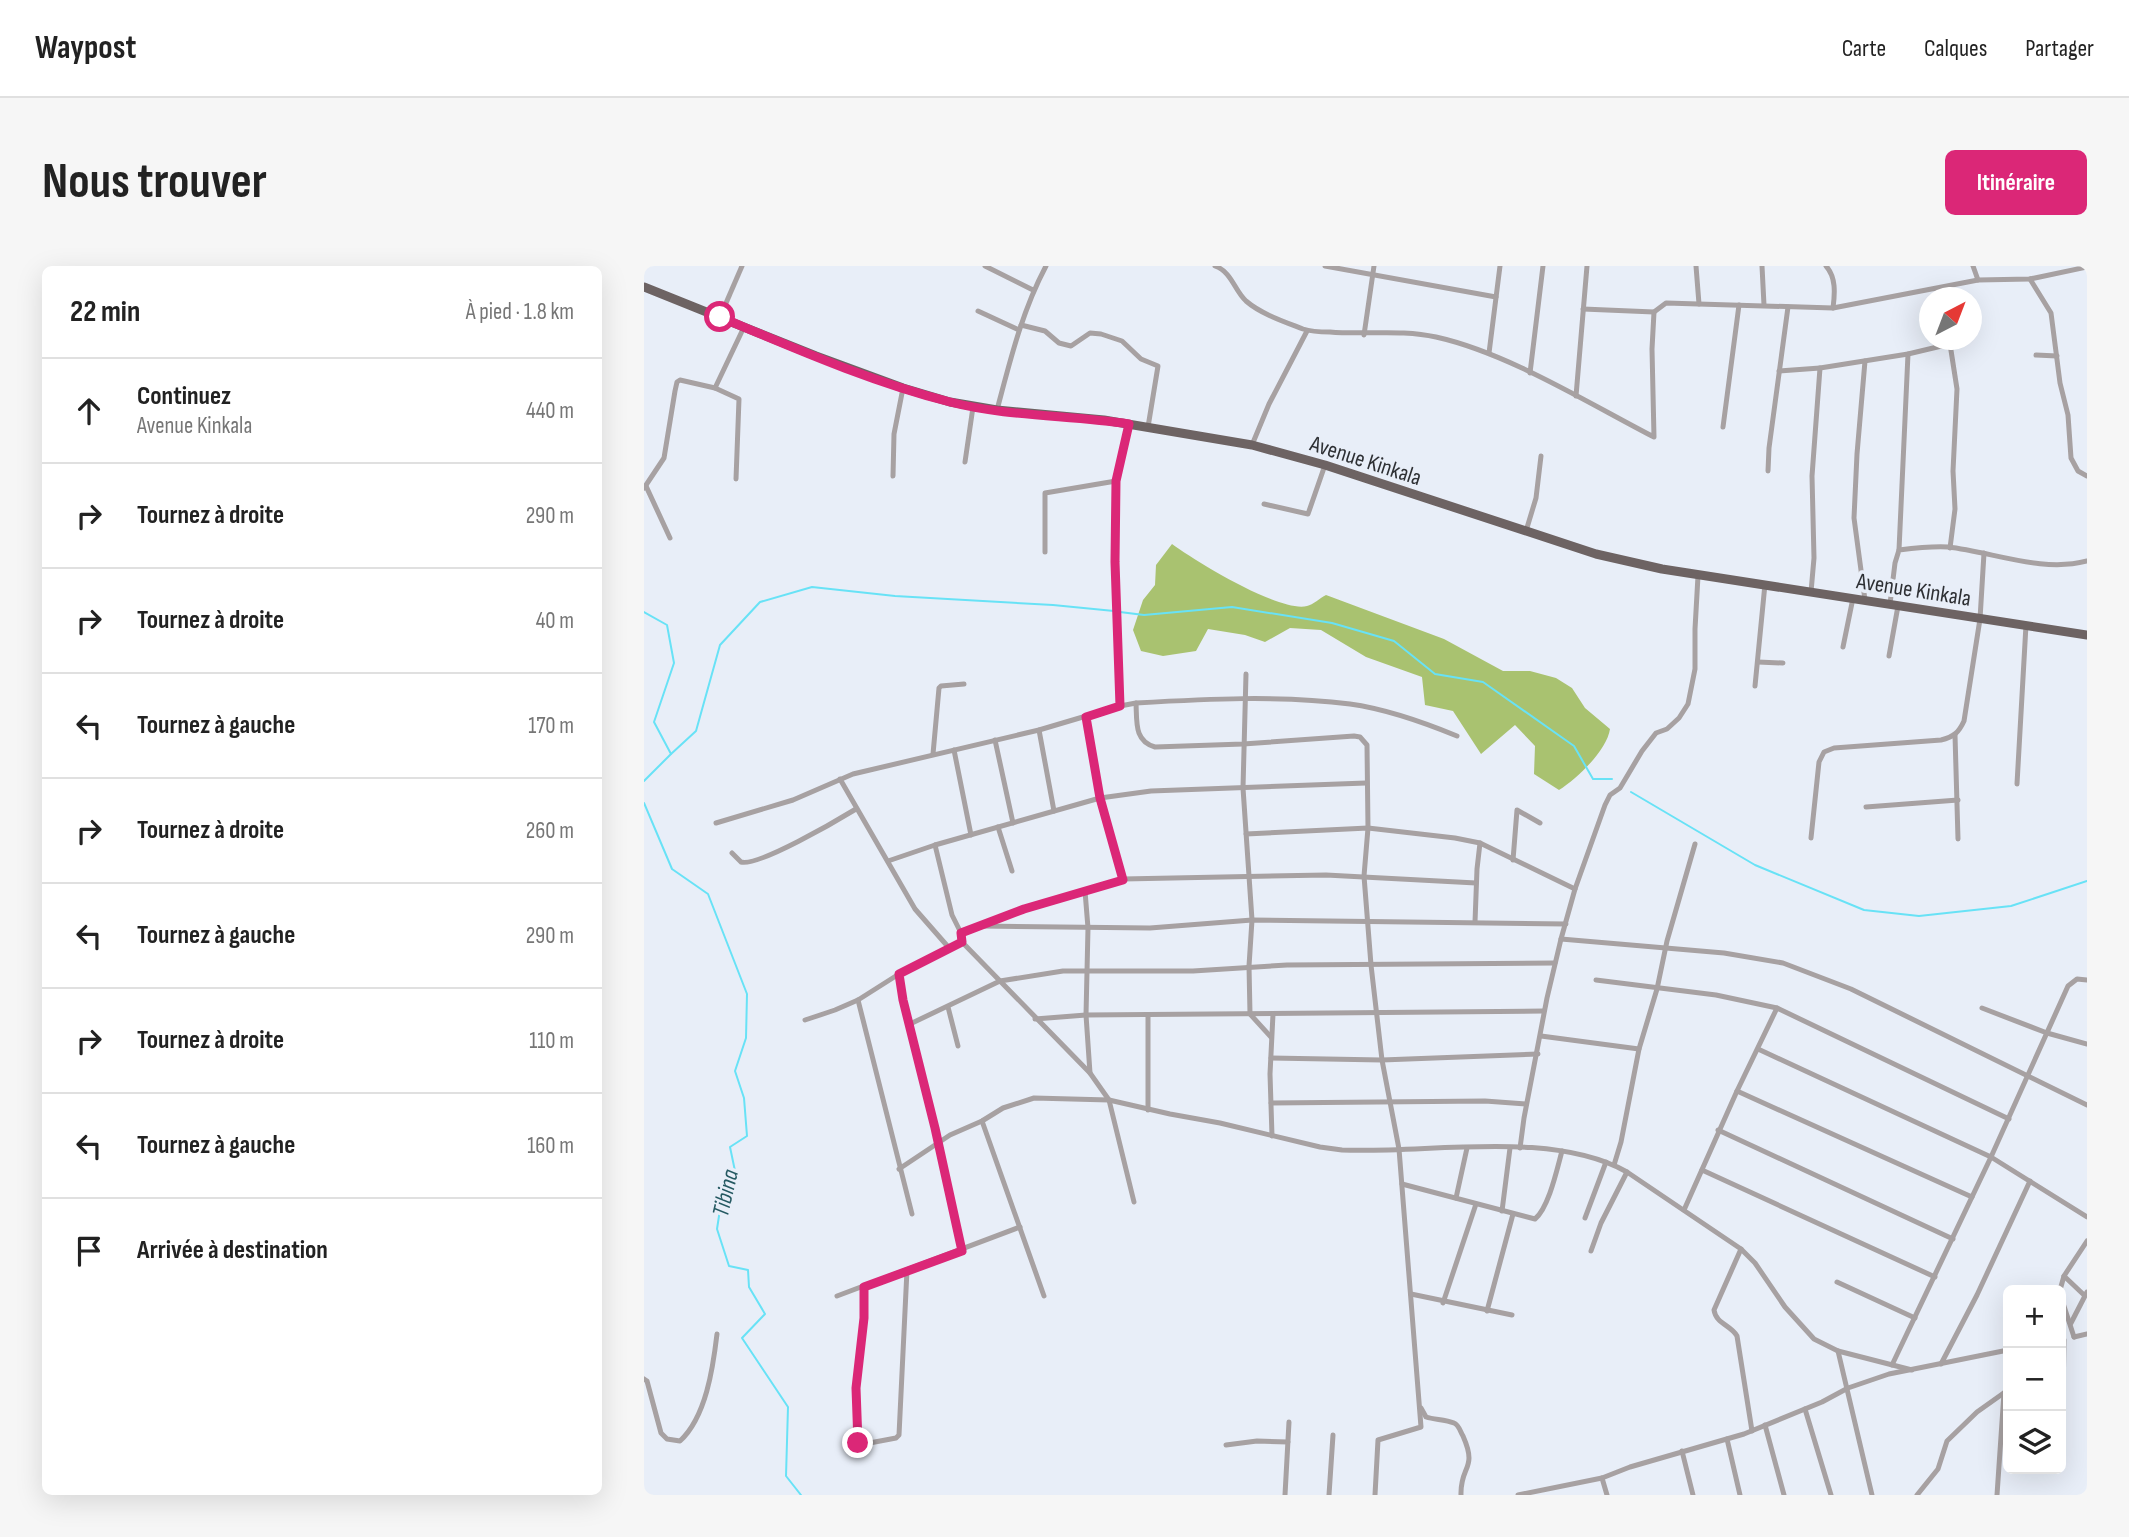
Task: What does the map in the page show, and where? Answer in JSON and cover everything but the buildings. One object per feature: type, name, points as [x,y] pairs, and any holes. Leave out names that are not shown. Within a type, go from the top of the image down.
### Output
[{"type":"main road","name":"Avenue Kinkala","points":[[644,287],[903,388],[973,407],[1129,424],[1252,446],[1325,465],[1596,554],[1698,576],[1765,584],[2087,635]]},
{"type":"street","points":[[720,317],[742,266]]},
{"type":"street","points":[[985,266],[1033,290]]},
{"type":"street","points":[[997,410],[1020,328],[1033,290],[1046,266]]},
{"type":"street","points":[[1215,266],[1227,273],[1244,300],[1257,309],[1307,331],[1364,335],[1406,332],[1437,337],[1489,353],[1654,437],[1654,312]]},
{"type":"street","points":[[1325,266],[1496,297]]},
{"type":"street","points":[[1364,335],[1374,266]]},
{"type":"street","points":[[1489,353],[1500,266]]},
{"type":"street","points":[[1530,373],[1543,266]]},
{"type":"street","points":[[1576,396],[1587,266]]},
{"type":"street","points":[[1696,266],[1699,304]]},
{"type":"street","points":[[1762,266],[1764,305]]},
{"type":"street","points":[[1826,266],[1830,269],[1834,285],[1833,308]]},
{"type":"street","points":[[1973,266],[1978,280]]},
{"type":"street","points":[[1947,287],[1978,280],[2029,279],[2069,268],[2087,267]]},
{"type":"street","points":[[2029,279],[2051,313],[2060,383],[2068,415],[2071,458],[2078,471],[2087,476]]},
{"type":"street","points":[[1583,309],[1654,312],[1666,303],[1833,308],[1919,292]]},
{"type":"street","points":[[1723,427],[1739,304]]},
{"type":"street","points":[[1768,471],[1788,307]]},
{"type":"street","points":[[978,311],[1020,328],[1045,331],[1059,343],[1071,346],[1090,333],[1122,341],[1141,359],[1158,366],[1148,427]]},
{"type":"street","points":[[715,388],[744,327]]},
{"type":"street","points":[[1252,446],[1269,404],[1307,331]]},
{"type":"street","points":[[1779,372],[1865,361],[1922,350]]},
{"type":"street","points":[[1950,548],[1955,509],[1953,471],[1957,388],[1951,350]]},
{"type":"street","points":[[1889,656],[1895,563],[1899,550],[1908,354]]},
{"type":"street","points":[[2036,355],[2057,356]]},
{"type":"street","points":[[1865,361],[1854,517],[1865,600]]},
{"type":"street","points":[[1811,592],[1814,558],[1812,476],[1819,368]]},
{"type":"street","points":[[670,538],[645,487],[664,458],[678,380],[715,388],[740,401],[736,480]]},
{"type":"street","points":[[893,476],[894,434],[903,388]]},
{"type":"street","points":[[965,462],[973,407]]},
{"type":"street","points":[[1120,706],[1115,562],[1116,481],[1129,424]]},
{"type":"street","points":[[1525,531],[1536,499],[1541,456]]},
{"type":"street","points":[[1264,504],[1308,514],[1325,465]]},
{"type":"street","points":[[1045,552],[1045,493],[1116,481]]},
{"type":"street","points":[[1899,550],[1920,547],[1950,548],[2040,564],[2065,565],[2087,561]]},
{"type":"street","points":[[1958,839],[1955,735],[1964,721],[1980,619],[1984,553]]},
{"type":"street","points":[[1520,1148],[1544,1012],[1561,939],[1610,794],[1620,788],[1656,733],[1667,729],[1679,718],[1688,704],[1695,669],[1698,576]]},
{"type":"street","points":[[1755,685],[1765,584]]},
{"type":"street","points":[[1843,647],[1853,598]]},
{"type":"street","points":[[2017,784],[2020,687],[2026,625]]},
{"type":"street","points":[[1758,662],[1783,663]]},
{"type":"street","points":[[1246,674],[1243,788],[1252,920],[1250,1014],[1271,1037]]},
{"type":"street","points":[[933,754],[939,688],[964,684]]},
{"type":"street","points":[[716,823],[793,800],[873,768],[1040,730],[1136,703],[1281,700],[1351,704],[1428,724],[1457,736]]},
{"type":"street","points":[[1136,703],[1140,739],[1146,745],[1154,747],[1360,737],[1367,744],[1368,828],[1364,876],[1367,922],[1382,1060],[1399,1149],[1421,1427],[1378,1440],[1375,1495]]},
{"type":"street","points":[[1086,717],[1100,798],[1123,880]]},
{"type":"street","points":[[1040,730],[1055,811]]},
{"type":"street","points":[[1811,838],[1819,762],[1824,752],[1834,748],[1941,740],[1955,735]]},
{"type":"street","points":[[995,740],[1013,823]]},
{"type":"street","points":[[954,750],[971,835]]},
{"type":"street","points":[[840,779],[915,909],[950,949]]},
{"type":"street","points":[[888,861],[934,845],[1100,798],[1151,791],[1366,783]]},
{"type":"street","points":[[1866,807],[1958,800]]},
{"type":"street","points":[[732,853],[741,862],[752,863],[800,841],[856,809]]},
{"type":"street","points":[[1513,860],[1517,810],[1540,823]]},
{"type":"street","points":[[998,827],[1012,871]]},
{"type":"street","points":[[1246,834],[1368,828],[1480,843],[1576,889]]},
{"type":"street","points":[[1475,922],[1480,843]]},
{"type":"street","points":[[1614,1165],[1639,1049],[1695,844]]},
{"type":"street","points":[[934,845],[952,915],[961,933],[962,942],[1090,1073],[1109,1100],[1134,1202]]},
{"type":"street","points":[[961,933],[1003,917],[1123,880],[1364,876],[1476,883]]},
{"type":"street","points":[[1085,891],[1088,928],[1086,1015],[1090,1073]]},
{"type":"street","points":[[980,926],[1150,928],[1252,920],[1566,924]]},
{"type":"street","points":[[1561,939],[1724,953],[1783,963],[1851,989],[2087,1105]]},
{"type":"street","points":[[805,1020],[858,1000],[899,974],[962,942]]},
{"type":"street","points":[[910,1024],[1000,981],[1034,974],[1088,970],[1193,971],[1249,966],[1555,963]]},
{"type":"street","points":[[899,974],[962,1251]]},
{"type":"street","points":[[1892,1365],[2009,1119],[2068,986],[2077,979],[2087,980]]},
{"type":"street","points":[[1596,980],[1716,995],[1777,1008],[2009,1119]]},
{"type":"street","points":[[858,1000],[912,1214]]},
{"type":"street","points":[[948,1007],[958,1046]]},
{"type":"street","points":[[1684,1210],[1718,1130],[1777,1008]]},
{"type":"street","points":[[1982,1008],[2047,1033],[2087,1044]]},
{"type":"street","points":[[1035,1018],[1086,1015],[1544,1012]]},
{"type":"street","points":[[1272,1136],[1270,1103],[1273,1014]]},
{"type":"street","points":[[1148,1016],[1148,1110]]},
{"type":"street","points":[[1541,1036],[1639,1049]]},
{"type":"street","points":[[1758,1049],[1991,1157],[2087,1217]]},
{"type":"street","points":[[1271,1058],[1382,1060],[1538,1054]]},
{"type":"street","points":[[1737,1091],[1972,1197]]},
{"type":"street","points":[[899,1169],[950,1135],[1003,1108],[1034,1098],[1109,1100],[1342,1150],[1520,1148],[1562,1151],[1614,1165],[1741,1249],[1755,1263],[1805,1332],[1814,1339],[1838,1351],[1912,1370]]},
{"type":"street","points":[[1270,1103],[1485,1101],[1527,1104]]},
{"type":"street","points":[[982,1121],[1044,1296]]},
{"type":"street","points":[[1718,1130],[1953,1239]]},
{"type":"street","points":[[1456,1198],[1467,1148]]},
{"type":"street","points":[[1502,1211],[1510,1148]]},
{"type":"street","points":[[1402,1184],[1535,1219],[1539,1216],[1562,1151]]},
{"type":"street","points":[[1585,1218],[1606,1162]]},
{"type":"street","points":[[1702,1170],[1935,1277]]},
{"type":"street","points":[[1591,1251],[1601,1223],[1626,1172]]},
{"type":"street","points":[[1941,1364],[1977,1295],[2030,1181]]},
{"type":"street","points":[[1443,1303],[1476,1204]]},
{"type":"street","points":[[1487,1311],[1513,1214]]},
{"type":"street","points":[[837,1296],[1020,1227]]},
{"type":"street","points":[[2061,1285],[2064,1276],[2087,1241]]},
{"type":"street","points":[[1741,1249],[1714,1310],[1719,1321],[1732,1329],[1737,1336],[1752,1431]]},
{"type":"street","points":[[864,1287],[864,1318],[856,1388],[859,1445],[896,1438],[899,1435],[907,1270]]},
{"type":"street","points":[[2064,1276],[2086,1293],[2071,1323]]},
{"type":"street","points":[[1837,1282],[1915,1318]]},
{"type":"street","points":[[1411,1294],[1443,1303],[1512,1315]]},
{"type":"street","points":[[2066,1314],[2074,1337]]},
{"type":"street","points":[[644,1379],[647,1381],[661,1433],[673,1442],[680,1441],[693,1425],[705,1395],[713,1367],[717,1334]]},
{"type":"street","points":[[2066,1339],[2087,1334]]},
{"type":"street","points":[[1838,1351],[1872,1495]]},
{"type":"street","points":[[1519,1495],[1602,1478],[1630,1467],[1752,1431],[1848,1388],[1889,1374],[2003,1351]]},
{"type":"street","points":[[1917,1495],[1938,1469],[1947,1441],[2003,1393]]},
{"type":"street","points":[[1419,1402],[1426,1417],[1453,1422],[1458,1426],[1471,1455],[1462,1478],[1461,1495]]},
{"type":"street","points":[[1805,1409],[1831,1495]]},
{"type":"street","points":[[1997,1495],[2004,1411]]},
{"type":"street","points":[[1284,1495],[1289,1422]]},
{"type":"street","points":[[1765,1425],[1784,1495]]},
{"type":"street","points":[[1329,1495],[1333,1436]]},
{"type":"street","points":[[1727,1439],[1740,1495]]},
{"type":"street","points":[[1226,1445],[1257,1441],[1288,1442]]},
{"type":"street","points":[[1682,1451],[1693,1495]]},
{"type":"street","points":[[1602,1478],[1607,1495]]},
{"type":"street","points":[[1562,1485],[1564,1495]]},
{"type":"green space","points":[[1172,544],[1238,584],[1278,602],[1307,606],[1326,595],[1444,639],[1503,671],[1530,671],[1556,678],[1572,688],[1585,708],[1610,729],[1608,737],[1590,763],[1559,790],[1534,774],[1535,746],[1515,725],[1481,754],[1453,711],[1425,705],[1422,677],[1366,657],[1321,630],[1290,628],[1265,642],[1245,635],[1208,629],[1196,651],[1163,656],[1141,651],[1133,630],[1143,600],[1155,585],[1156,565]]},
{"type":"waterway","points":[[671,754],[696,731],[720,645],[760,602],[812,587],[895,596],[1114,611]]},
{"type":"waterway","points":[[1120,612],[1144,615],[1232,607],[1332,623],[1394,641],[1435,674],[1483,682],[1574,746],[1593,779],[1612,779]]},
{"type":"waterway","name":"Tibina","points":[[644,612],[667,625],[674,663],[654,722],[671,754],[644,781]]},
{"type":"waterway","points":[[1631,792],[1755,865],[1864,910],[1919,916],[2011,906],[2087,881]]},
{"type":"waterway","name":"Tibina","points":[[644,803],[672,869],[708,894],[747,994],[746,1038],[735,1071],[744,1098],[747,1136],[730,1147],[735,1171],[723,1190],[717,1229],[729,1266],[748,1270],[749,1287],[765,1314],[742,1338],[788,1407],[786,1476],[801,1495]]},
{"type":"route","points":[[720,317],[816,356],[950,402],[997,410],[1129,424],[1116,481],[1115,562],[1120,706],[1086,717],[1100,798],[1123,880],[1024,909],[961,933],[962,942],[899,974],[962,1251],[864,1287],[864,1318],[856,1388],[858,1443]]}]
